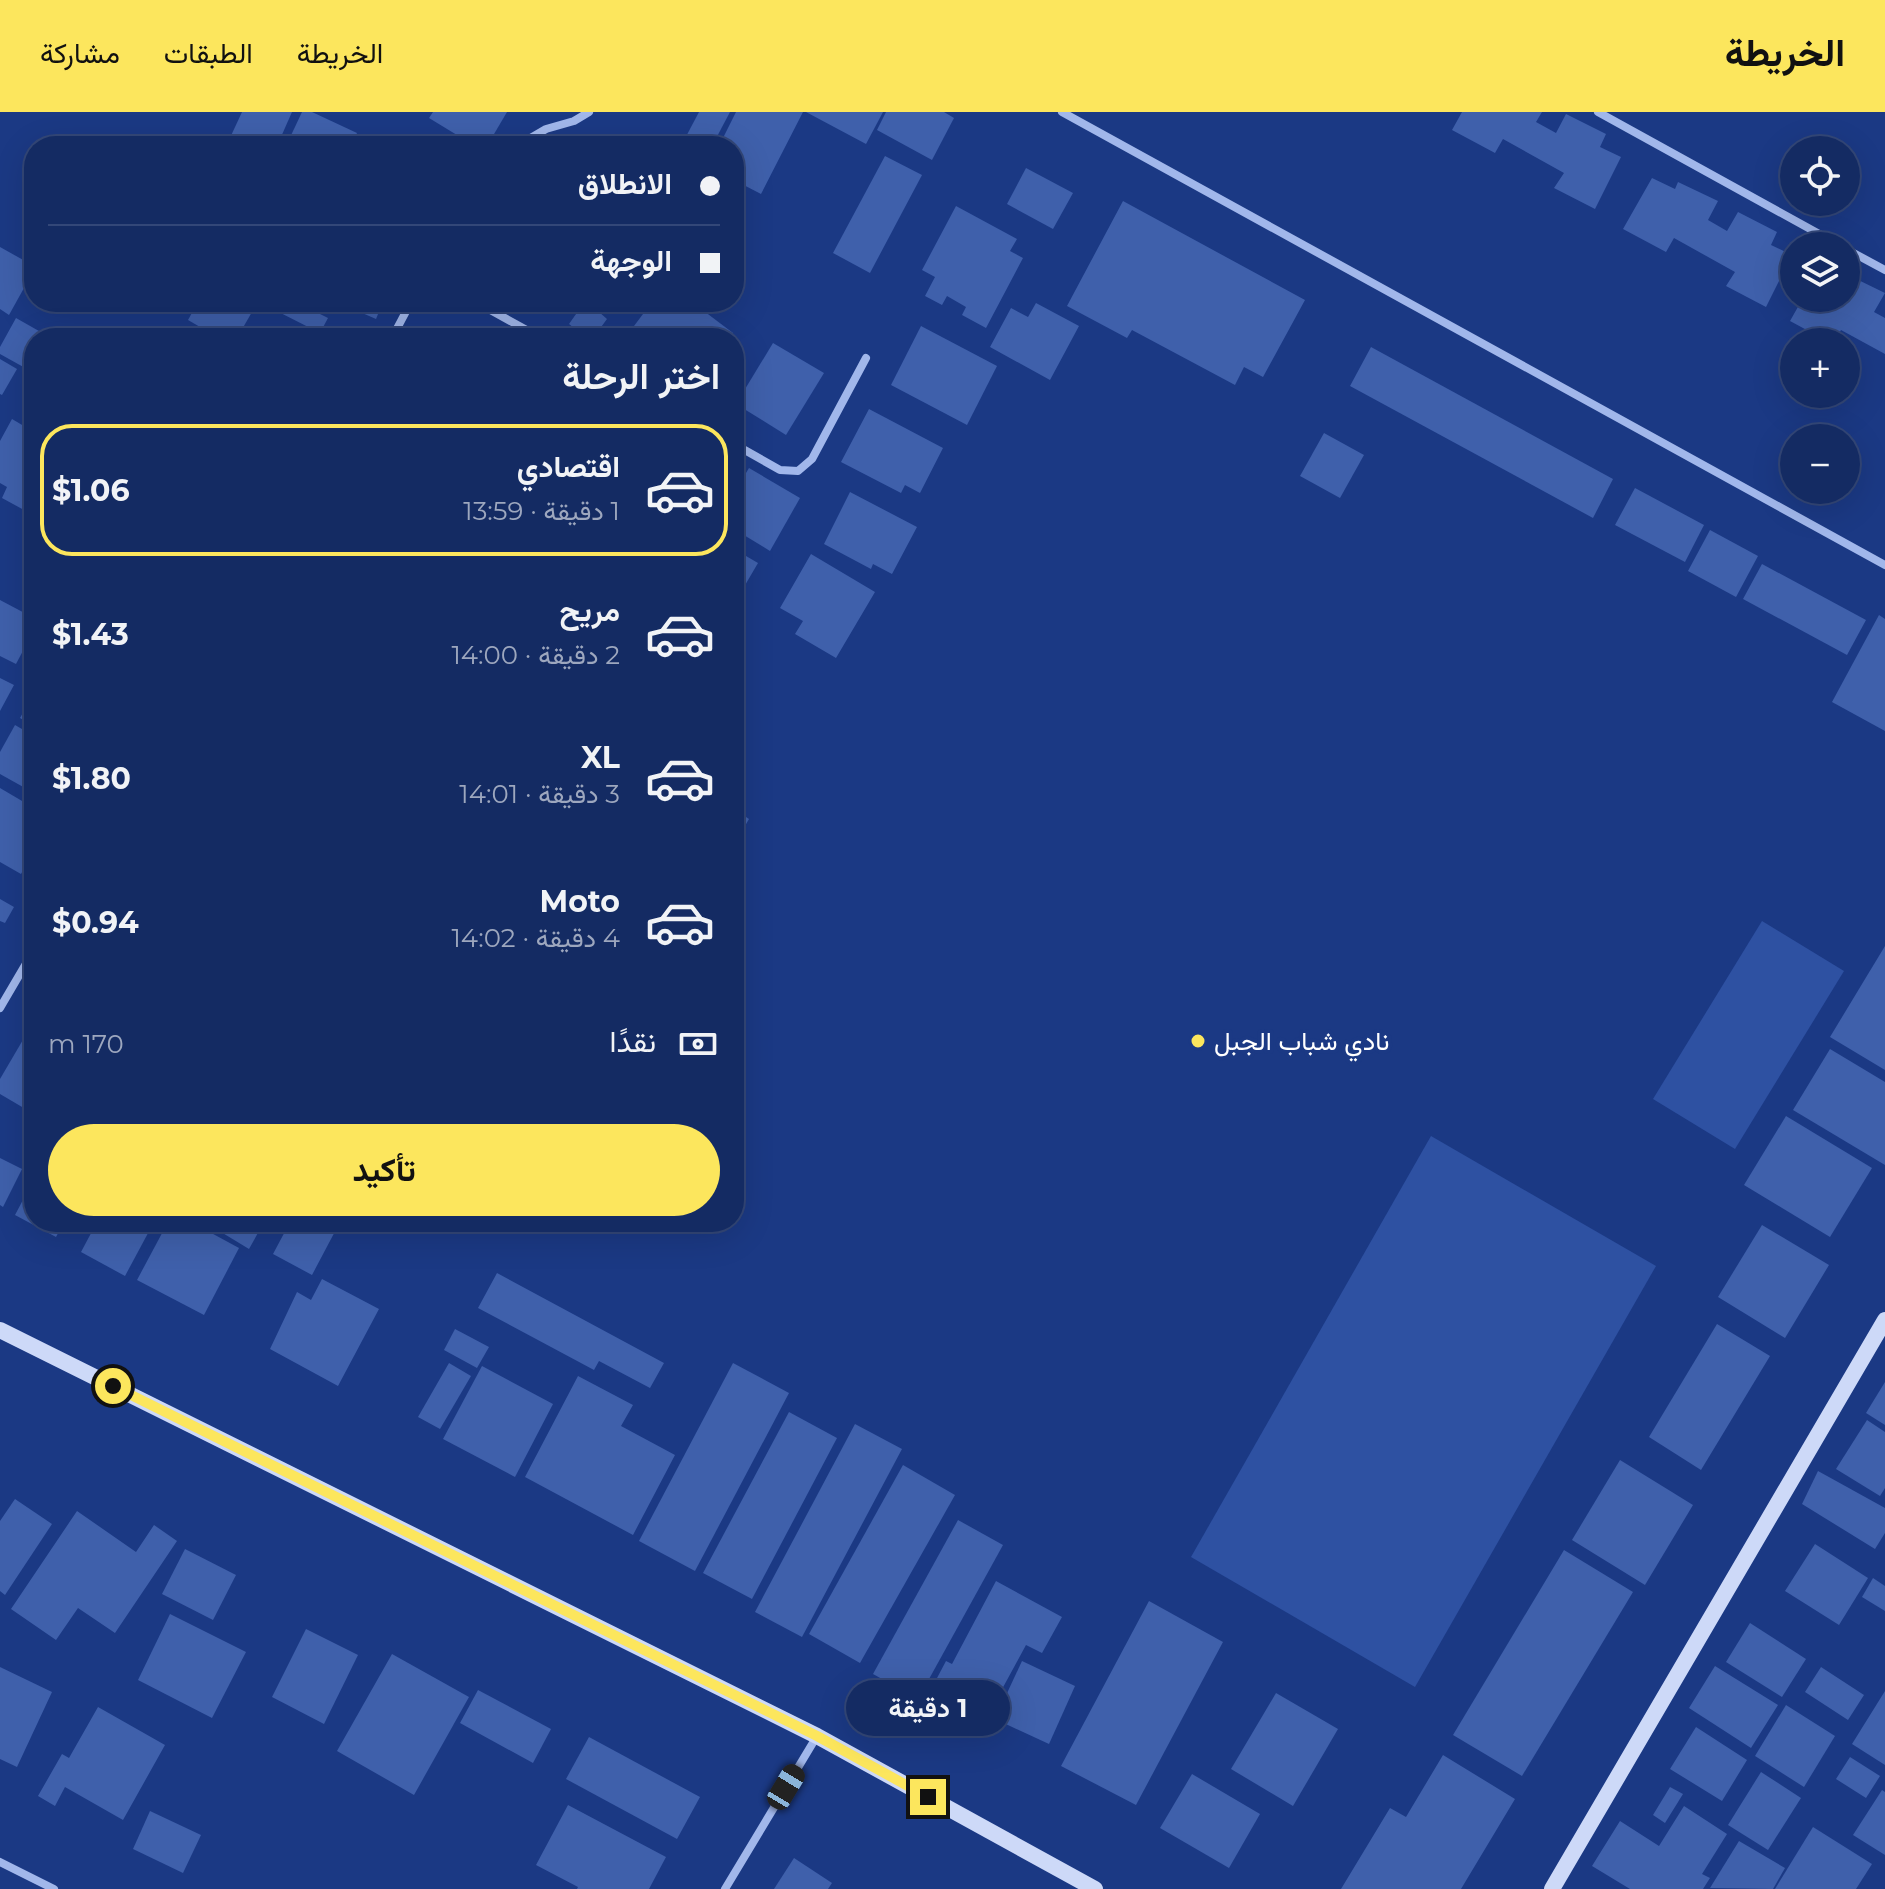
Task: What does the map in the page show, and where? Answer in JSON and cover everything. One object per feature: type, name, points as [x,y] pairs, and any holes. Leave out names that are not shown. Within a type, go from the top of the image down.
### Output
[{"type":"street","points":[[534,136],[589,112]]},
{"type":"street","points":[[1062,112],[1885,565]]},
{"type":"street","points":[[1598,112],[1816,232]]},
{"type":"street","points":[[1860,257],[1885,270]]},
{"type":"street","points":[[494,312],[523,328]]},
{"type":"street","points":[[744,450],[780,470],[798,471],[812,459],[866,358]]},
{"type":"street","points":[[0,1008],[24,967]]},
{"type":"street","points":[[1552,1889],[1885,1320]]},
{"type":"street","points":[[0,1330],[817,1736],[1095,1889]]},
{"type":"street","points":[[725,1889],[817,1736]]},
{"type":"street","points":[[0,1862],[54,1889]]},
{"type":"shaded area","points":[[1762,921],[1844,971],[1735,1149],[1653,1099]]},
{"type":"shaded area","points":[[1431,1136],[1656,1266],[1415,1687],[1191,1557]]},
{"type":"building","points":[[242,112],[292,112],[281,136],[231,136]]},
{"type":"building","points":[[302,112],[312,112],[357,133],[356,136],[291,136]]},
{"type":"building","points":[[433,112],[507,112],[493,136],[459,136],[429,118]]},
{"type":"building","points":[[699,112],[730,112],[717,136],[686,136]]},
{"type":"building","points":[[736,112],[803,112],[761,194],[744,185],[744,136],[724,136]]},
{"type":"building","points":[[806,112],[883,112],[866,144]]},
{"type":"building","points":[[886,112],[944,112],[954,118],[932,160],[877,130]]},
{"type":"building","points":[[1462,112],[1542,112],[1536,122],[1556,133],[1566,114],[1606,134],[1600,147],[1621,157],[1595,209],[1554,188],[1564,173],[1503,139],[1495,153],[1452,130]]},
{"type":"building","points":[[885,156],[922,175],[870,273],[833,253]]},
{"type":"building","points":[[1026,168],[1073,193],[1053,229],[1007,204]]},
{"type":"building","points":[[1652,178],[1675,189],[1678,182],[1718,201],[1708,220],[1727,231],[1738,212],[1777,232],[1771,245],[1780,249],[1780,279],[1766,307],[1726,286],[1735,272],[1674,238],[1666,252],[1623,229]]},
{"type":"building","points":[[1123,201],[1305,300],[1263,377],[1244,367],[1235,385],[1132,330],[1127,338],[1067,306]]},
{"type":"building","points":[[956,206],[1017,239],[1010,251],[1023,258],[986,328],[962,315],[966,307],[947,296],[942,305],[925,296],[935,277],[922,270]]},
{"type":"building","points":[[0,247],[24,260],[24,288],[9,315],[0,309]]},
{"type":"building","points":[[1860,281],[1885,293],[1874,312],[1885,318],[1885,354],[1860,340],[1860,328],[1803,328],[1790,321],[1795,312],[1860,312]]},
{"type":"building","points":[[1036,303],[1079,326],[1050,380],[990,347],[1011,308],[1028,317]]},
{"type":"building","points":[[192,312],[252,312],[243,328],[202,328],[188,320]]},
{"type":"building","points":[[279,312],[321,312],[328,318],[323,328],[310,328]]},
{"type":"building","points":[[360,312],[379,312],[376,319]]},
{"type":"building","points":[[577,312],[599,312],[607,319],[600,328],[574,328],[569,324]]},
{"type":"building","points":[[644,312],[705,312],[726,328],[632,328]]},
{"type":"building","points":[[16,318],[34,328],[24,328],[24,367],[0,354],[0,347]]},
{"type":"building","points":[[921,326],[997,366],[967,425],[891,385]]},
{"type":"building","points":[[773,343],[824,373],[786,435],[744,409],[744,391]]},
{"type":"building","points":[[1371,347],[1613,479],[1593,518],[1350,386]]},
{"type":"building","points":[[0,359],[17,369],[2,395],[0,394]]},
{"type":"building","points":[[869,409],[943,448],[920,493],[905,485],[901,493],[841,462]]},
{"type":"building","points":[[12,419],[24,426],[24,510],[2,498],[7,487],[0,483],[0,441]]},
{"type":"building","points":[[1324,433],[1364,455],[1340,498],[1300,476]]},
{"type":"building","points":[[749,468],[800,498],[770,551],[744,535],[744,476]]},
{"type":"building","points":[[1635,488],[1704,525],[1685,562],[1615,525]]},
{"type":"building","points":[[850,492],[917,527],[892,574],[873,564],[871,569],[824,544]]},
{"type":"building","points":[[1710,530],[1758,556],[1736,597],[1688,571]]},
{"type":"building","points":[[811,554],[875,592],[836,658],[795,634],[803,621],[780,608]]},
{"type":"building","points":[[744,555],[758,563],[744,587]]},
{"type":"building","points":[[1762,564],[1866,620],[1847,655],[1743,599]]},
{"type":"building","points":[[0,600],[24,613],[24,649],[16,664],[0,656]]},
{"type":"building","points":[[1879,615],[1885,619],[1885,731],[1832,702]]},
{"type":"building","points":[[0,678],[14,685],[0,711]]},
{"type":"building","points":[[15,725],[24,730],[24,787],[0,774],[0,752]]},
{"type":"building","points":[[0,788],[24,802],[24,869],[21,874],[0,862]]},
{"type":"building","points":[[0,899],[14,907],[5,923],[0,921]]},
{"type":"building","points":[[1885,946],[1885,1070],[1830,1037]]},
{"type":"building","points":[[24,1038],[24,1108],[0,1094],[0,1079]]},
{"type":"building","points":[[1830,1049],[1885,1082],[1885,1165],[1793,1110]]},
{"type":"building","points":[[1786,1116],[1872,1168],[1830,1237],[1744,1185]]},
{"type":"building","points":[[0,1158],[22,1169],[3,1207],[0,1205]]},
{"type":"building","points":[[24,1198],[24,1220],[15,1215]]},
{"type":"building","points":[[1762,1225],[1829,1265],[1785,1338],[1718,1297]]},
{"type":"building","points":[[92,1232],[149,1232],[125,1276],[81,1252]]},
{"type":"building","points":[[163,1232],[209,1232],[239,1248],[204,1315],[137,1280]]},
{"type":"building","points":[[221,1232],[258,1232],[249,1249]]},
{"type":"building","points":[[285,1232],[335,1232],[312,1275],[273,1254]]},
{"type":"building","points":[[497,1273],[664,1363],[650,1388],[599,1361],[594,1370],[478,1308]]},
{"type":"building","points":[[322,1279],[379,1309],[338,1386],[270,1349],[297,1292],[311,1300]]},
{"type":"building","points":[[1717,1324],[1770,1356],[1701,1470],[1649,1437]]},
{"type":"building","points":[[455,1329],[489,1347],[477,1368],[444,1350]]},
{"type":"building","points":[[449,1363],[471,1376],[440,1429],[418,1417]]},
{"type":"building","points":[[733,1363],[789,1393],[695,1571],[639,1541]]},
{"type":"building","points":[[482,1366],[553,1404],[515,1477],[443,1439]]},
{"type":"building","points":[[578,1376],[633,1405],[621,1426],[675,1455],[633,1535],[525,1477]]},
{"type":"building","points":[[1885,1382],[1885,1425],[1866,1413]]},
{"type":"building","points":[[789,1412],[837,1438],[752,1599],[703,1573]]},
{"type":"building","points":[[1867,1420],[1885,1432],[1885,1488],[1880,1496],[1836,1469]]},
{"type":"building","points":[[855,1424],[902,1449],[802,1637],[755,1612]]},
{"type":"building","points":[[1620,1460],[1693,1505],[1645,1585],[1572,1540]]},
{"type":"building","points":[[903,1465],[955,1495],[860,1663],[809,1634]]},
{"type":"building","points":[[1818,1471],[1885,1508],[1885,1533],[1875,1549],[1802,1504]]},
{"type":"building","points":[[15,1499],[52,1524],[5,1595],[0,1591],[0,1521]]},
{"type":"building","points":[[77,1511],[136,1552],[154,1525],[177,1541],[115,1633],[78,1608],[56,1640],[11,1609]]},
{"type":"building","points":[[958,1520],[1003,1545],[918,1699],[873,1674]]},
{"type":"building","points":[[1815,1544],[1868,1578],[1839,1625],[1785,1591]]},
{"type":"building","points":[[185,1549],[236,1575],[213,1620],[162,1594]]},
{"type":"building","points":[[1564,1550],[1633,1592],[1522,1776],[1453,1735]]},
{"type":"building","points":[[1873,1578],[1885,1586],[1885,1611],[1862,1597]]},
{"type":"building","points":[[996,1581],[1062,1617],[1042,1653],[1026,1645],[982,1726],[927,1697],[946,1661],[952,1664]]},
{"type":"building","points":[[1149,1601],[1223,1642],[1136,1805],[1061,1766]]},
{"type":"building","points":[[170,1614],[246,1652],[212,1718],[138,1680]]},
{"type":"building","points":[[1750,1623],[1806,1659],[1782,1697],[1726,1662]]},
{"type":"building","points":[[306,1629],[358,1655],[324,1724],[272,1697]]},
{"type":"building","points":[[392,1654],[469,1697],[414,1795],[337,1751]]},
{"type":"building","points":[[1022,1661],[1075,1686],[1049,1744],[995,1719]]},
{"type":"building","points":[[1715,1666],[1778,1705],[1751,1748],[1689,1708]]},
{"type":"building","points":[[0,1667],[52,1692],[17,1767],[0,1759]]},
{"type":"building","points":[[1821,1667],[1864,1695],[1848,1720],[1805,1692]]},
{"type":"building","points":[[478,1690],[551,1729],[533,1763],[460,1723]]},
{"type":"building","points":[[1885,1691],[1885,1765],[1852,1744]]},
{"type":"building","points":[[1276,1693],[1338,1729],[1293,1806],[1231,1769]]},
{"type":"building","points":[[1786,1705],[1835,1736],[1804,1787],[1755,1756]]},
{"type":"building","points":[[98,1707],[165,1745],[123,1820],[65,1787],[55,1806],[38,1796],[62,1754],[69,1758]]},
{"type":"building","points":[[1696,1727],[1747,1760],[1722,1801],[1670,1769]]},
{"type":"building","points":[[589,1737],[700,1797],[677,1839],[566,1779]]},
{"type":"building","points":[[1443,1755],[1515,1799],[1461,1889],[1341,1889],[1390,1808],[1406,1817]]},
{"type":"building","points":[[1850,1757],[1880,1776],[1866,1798],[1836,1779]]},
{"type":"building","points":[[1761,1772],[1801,1798],[1768,1850],[1728,1825]]},
{"type":"building","points":[[1192,1774],[1260,1814],[1229,1868],[1160,1828]]},
{"type":"building","points":[[1670,1787],[1683,1794],[1665,1823],[1653,1815]]},
{"type":"building","points":[[1882,1790],[1885,1792],[1885,1855],[1853,1835]]},
{"type":"building","points":[[568,1805],[666,1857],[649,1889],[577,1889],[536,1865]]},
{"type":"building","points":[[1684,1806],[1727,1834],[1702,1874],[1710,1878],[1703,1889],[1630,1889],[1592,1866],[1620,1821],[1659,1846]]},
{"type":"building","points":[[150,1811],[201,1835],[183,1873],[133,1849]]},
{"type":"building","points":[[1813,1827],[1872,1864],[1856,1889],[1775,1889]]},
{"type":"building","points":[[1739,1841],[1785,1868],[1773,1889],[1710,1888]]},
{"type":"building","points":[[794,1858],[832,1883],[828,1889],[774,1889]]},
{"type":"place","name":"نادي شباب الجبل","points":[[1198,1041]]},
{"type":"route","points":[[113,1386],[817,1736],[928,1797]]}]
